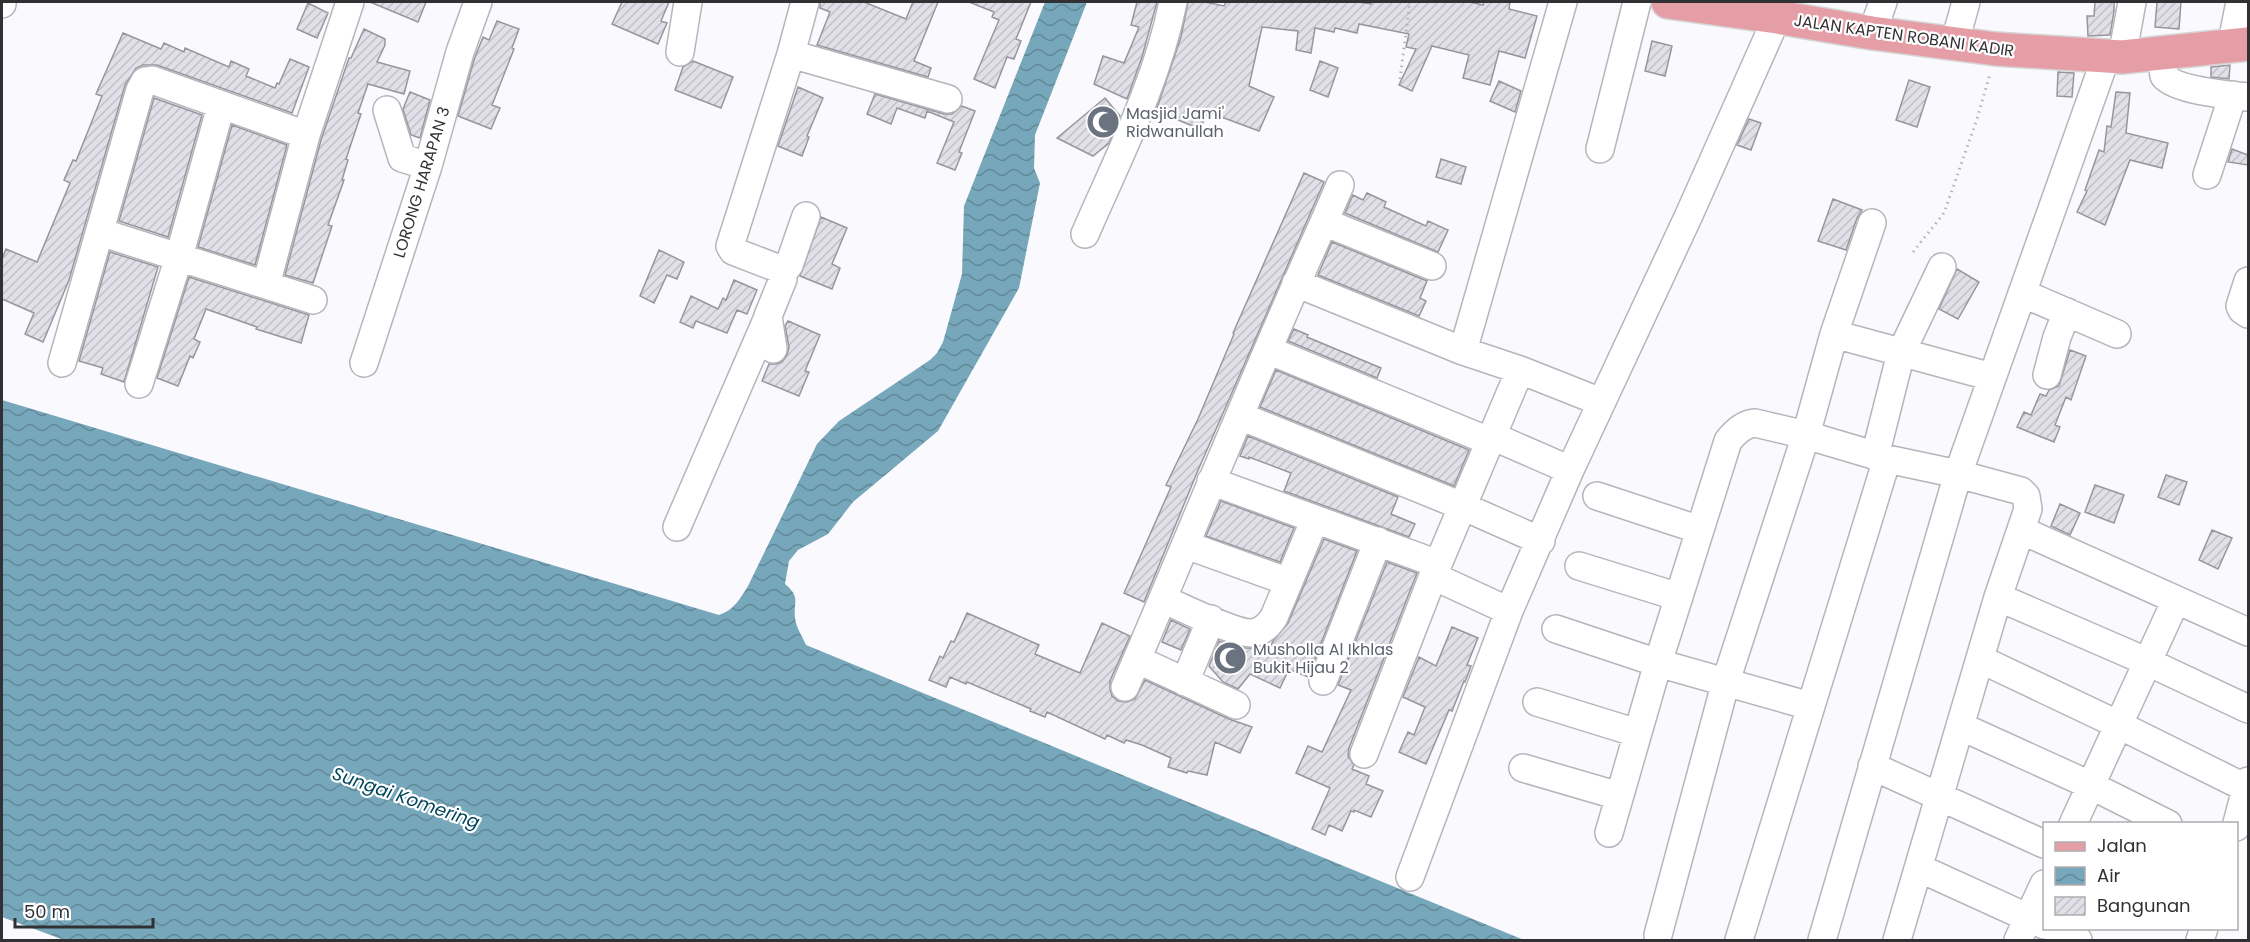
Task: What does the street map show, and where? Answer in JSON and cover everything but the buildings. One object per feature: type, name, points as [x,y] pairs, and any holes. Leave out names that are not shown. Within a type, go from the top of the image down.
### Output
[{"type":"main road","name":"JALAN KAPTEN ROBANI KADIR","points":[[1668,2],[1954,45],[1996,49],[2114,57],[2240,46]]},
{"type":"street","points":[[266,285],[306,135],[350,2]]},
{"type":"street","name":"LORONG HARAPAN 3","points":[[364,363],[428,166],[460,52],[478,2]]},
{"type":"street","points":[[680,52],[688,2]]},
{"type":"street","points":[[783,273],[777,268],[733,251],[730,246],[791,54],[805,2]]},
{"type":"street","points":[[1086,234],[1152,80],[1163,50],[1173,2]]},
{"type":"street","points":[[1463,351],[1563,2]]},
{"type":"street","points":[[1600,149],[1637,2]]},
{"type":"street","points":[[1872,33],[1882,2]]},
{"type":"street","points":[[1954,45],[1966,2]]},
{"type":"street","points":[[1822,940],[1958,474],[2022,293],[2114,57],[2132,2]]},
{"type":"street","points":[[2240,2],[2240,46]]},
{"type":"street","points":[[1410,877],[1509,611],[1570,470],[1689,215],[1777,17]]},
{"type":"street","points":[[791,54],[948,99]]},
{"type":"street","points":[[2162,54],[2166,80],[2185,87],[2241,96],[2207,175]]},
{"type":"street","points":[[62,363],[140,90],[145,81],[152,80],[306,135]]},
{"type":"street","points":[[139,384],[179,257],[221,106]]},
{"type":"street","points":[[387,110],[402,158],[428,166]]},
{"type":"street","points":[[1125,687],[1211,481],[1340,185]]},
{"type":"street","points":[[677,527],[768,316],[806,216]]},
{"type":"street","points":[[1324,222],[1432,266]]},
{"type":"street","points":[[1658,935],[1726,681],[1806,435],[1834,334],[1872,223]]},
{"type":"street","points":[[100,232],[313,300]]},
{"type":"street","points":[[1739,940],[1810,706],[1881,457],[1901,353],[1942,267]]},
{"type":"street","points":[[2248,281],[2240,306],[2248,314]]},
{"type":"street","points":[[1296,283],[1463,351],[1520,370],[1601,402]]},
{"type":"street","points":[[2022,293],[2116,334]]},
{"type":"street","points":[[2047,375],[2057,337],[2067,312]]},
{"type":"street","points":[[768,316],[773,349]]},
{"type":"street","points":[[1834,334],[1992,377]]},
{"type":"street","points":[[1268,350],[1570,470]]},
{"type":"street","points":[[1364,754],[1462,506],[1520,370]]},
{"type":"street","points":[[1240,416],[1462,506],[1541,541]]},
{"type":"street","points":[[1609,833],[1658,663],[1728,441],[1740,429],[1755,423],[2021,491],[2026,496],[2028,509],[1998,597],[1938,798],[1919,868],[1905,938]]},
{"type":"street","points":[[1211,481],[1378,541],[1509,611]]},
{"type":"street","points":[[1597,496],[1700,530]]},
{"type":"street","points":[[1163,599],[1244,632],[1257,632],[1269,625],[1315,519]]},
{"type":"street","points":[[2021,530],[2248,632]]},
{"type":"street","points":[[1323,681],[1378,541]]},
{"type":"street","points":[[1186,545],[1289,582]]},
{"type":"street","points":[[1579,566],[1679,597]]},
{"type":"street","points":[[1998,597],[2148,662],[2248,709]]},
{"type":"street","points":[[2074,822],[2176,600]]},
{"type":"street","points":[[1185,682],[1211,619]]},
{"type":"street","points":[[1556,629],[1658,663],[1810,706]]},
{"type":"street","points":[[1980,659],[2247,785],[2237,822]]},
{"type":"street","points":[[1145,663],[1236,705]]},
{"type":"street","points":[[1537,702],[1637,733]]},
{"type":"street","points":[[1960,726],[2090,785],[2164,822]]},
{"type":"street","points":[[1872,766],[1938,798],[2043,844]]},
{"type":"street","points":[[1523,768],[1619,796]]},
{"type":"street","points":[[1919,868],[2030,927],[2043,887]]},
{"type":"street","points":[[2057,930],[2078,940]]},
{"type":"path","points":[[1400,79],[1410,2]]},
{"type":"path","points":[[1913,252],[1944,213],[1977,119],[1996,49]]},
{"type":"water","name":"Sungai Komering","points":[[1045,2],[1087,2],[1035,135],[1034,168],[1040,183],[1019,288],[938,431],[853,502],[828,534],[798,550],[789,561],[785,584],[794,594],[796,623],[806,645],[1524,940],[64,940],[2,917],[2,400],[719,615],[733,607],[748,586],[817,444],[839,421],[930,360],[943,342],[962,274],[964,206]]},
{"type":"place","name":"Masjid Jami' Ridwanullah","points":[[1103,122]]},
{"type":"place","name":"Musholla Al Ikhlas Bukit Hijau 2","points":[[1230,658]]}]
